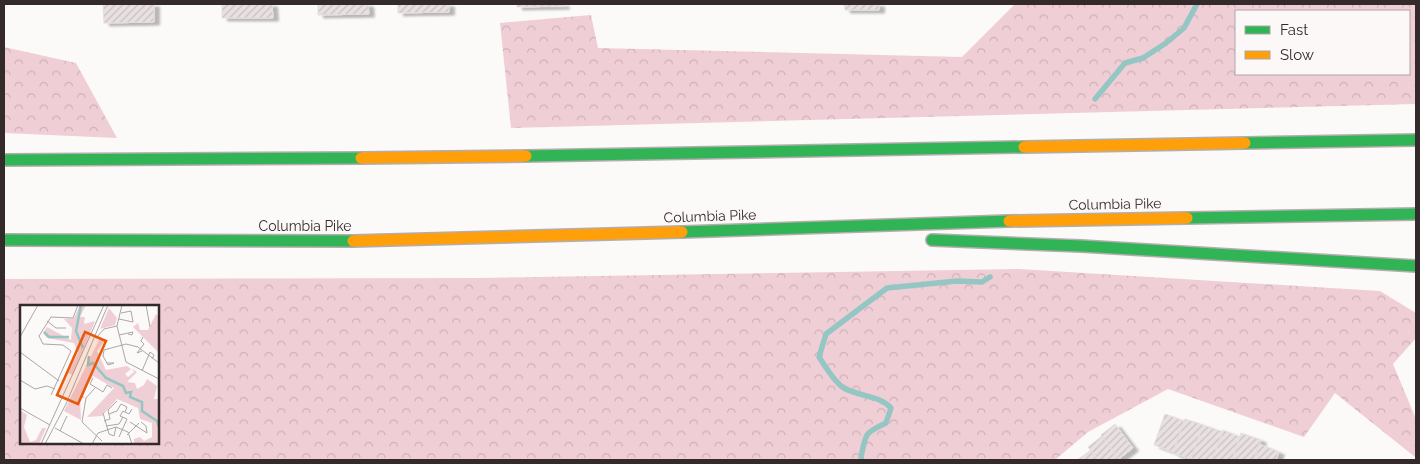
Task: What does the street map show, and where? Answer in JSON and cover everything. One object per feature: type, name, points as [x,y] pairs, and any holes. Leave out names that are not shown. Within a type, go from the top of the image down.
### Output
[{"type":"highway","points":[[4,160],[406,158],[1416,140]]},
{"type":"highway","name":"Columbia Pike","points":[[4,240],[374,241],[1055,220],[1416,214]]},
{"type":"highway","points":[[700,232],[857,238]]},
{"type":"highway","points":[[925,240],[1091,247],[1416,266]]},
{"type":"green space","points":[[1015,4],[1416,4],[1416,104],[511,128],[500,23],[591,15],[598,48],[962,57]]},
{"type":"green space","points":[[4,47],[76,63],[117,138],[4,133]]},
{"type":"green space","points":[[1019,269],[1380,291],[1416,313],[1416,338],[1393,364],[1416,419],[1416,456],[1335,393],[1304,437],[1168,389],[1088,432],[1055,460],[4,460],[4,279],[478,278]]},
{"type":"building","points":[[103,4],[154,4],[154,22],[104,23]]},
{"type":"building","points":[[222,4],[272,4],[273,18],[222,18]]},
{"type":"building","points":[[318,4],[368,4],[369,14],[318,15]]},
{"type":"building","points":[[398,4],[449,4],[449,12],[398,13]]},
{"type":"building","points":[[517,4],[564,4],[564,6],[517,7]]},
{"type":"building","points":[[844,4],[879,4],[879,10],[845,10]]},
{"type":"building","points":[[1165,414],[1184,421],[1173,452],[1154,445]]},
{"type":"building","points":[[1185,419],[1203,425],[1191,459],[1173,453]]},
{"type":"building","points":[[1115,424],[1133,448],[1119,459],[1101,435]]},
{"type":"building","points":[[1203,425],[1223,432],[1212,460],[1191,458]]},
{"type":"building","points":[[1223,430],[1240,437],[1232,460],[1212,460]]},
{"type":"building","points":[[1241,433],[1261,440],[1254,460],[1232,460]]},
{"type":"building","points":[[1102,436],[1120,460],[1098,460],[1088,447]]},
{"type":"building","points":[[1259,444],[1279,452],[1276,460],[1254,460]]},
{"type":"building","points":[[1091,450],[1098,460],[1077,460]]},
{"type":"waterway","points":[[1095,99],[1125,63],[1143,58],[1184,28],[1197,4]]},
{"type":"waterway","points":[[862,460],[861,457],[867,435],[886,423],[891,408],[875,398],[850,391],[837,382],[819,357],[826,334],[887,288],[957,281],[982,282],[990,277]]},
{"type":"traffic: fast","points":[[1245,143],[1416,140]]},
{"type":"traffic: fast","points":[[526,156],[1024,147]]},
{"type":"traffic: fast","points":[[4,160],[361,158]]},
{"type":"traffic: fast","points":[[1187,218],[1416,214]]},
{"type":"traffic: fast","points":[[682,232],[1009,221]]},
{"type":"traffic: fast","points":[[4,240],[353,241]]},
{"type":"traffic: fast","points":[[932,240],[1081,246],[1416,266]]},
{"type":"traffic: slow","points":[[1024,147],[1245,143]]},
{"type":"traffic: slow","points":[[361,158],[526,156]]},
{"type":"traffic: slow","points":[[1009,221],[1187,218]]},
{"type":"traffic: slow","points":[[353,241],[682,232]]}]
